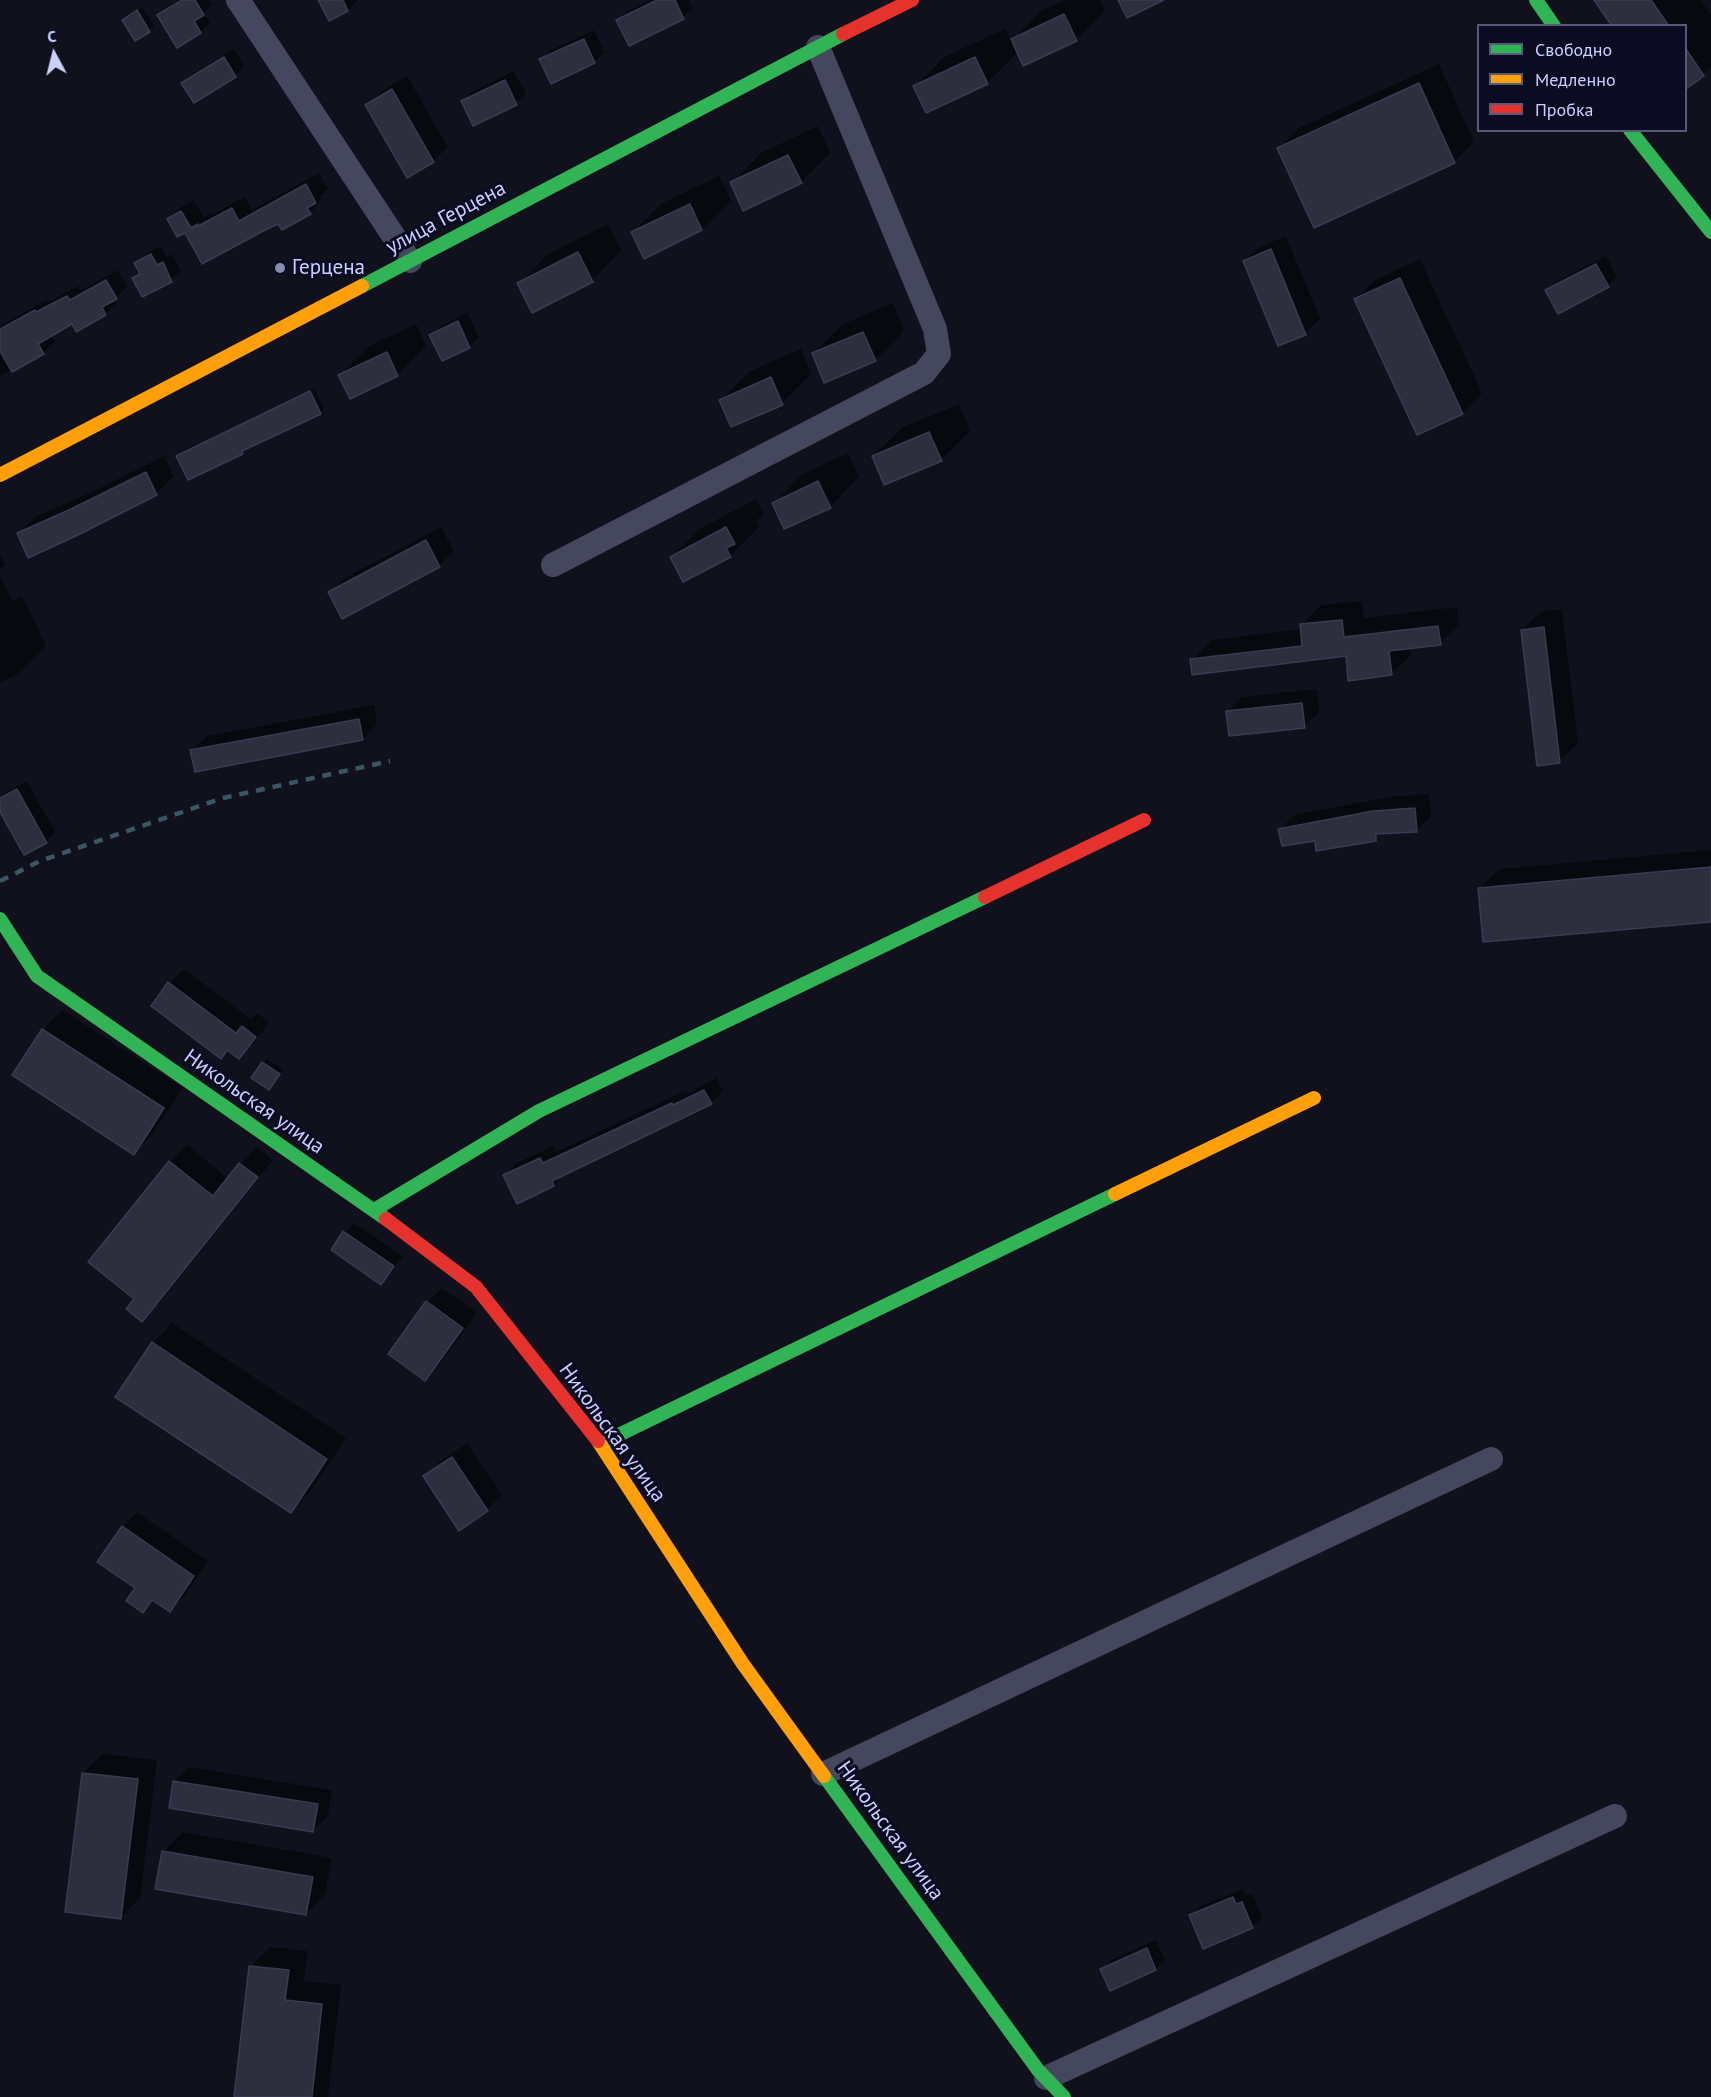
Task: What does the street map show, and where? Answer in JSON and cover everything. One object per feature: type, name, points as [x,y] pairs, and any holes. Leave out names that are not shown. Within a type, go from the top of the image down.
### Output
[{"type":"street","points":[[238,0],[410,261]]},
{"type":"street","name":"улица Герцена","points":[[0,475],[912,0]]},
{"type":"street","points":[[1536,0],[1553,24]]},
{"type":"street","points":[[553,565],[924,373],[939,354],[935,329],[818,47]]},
{"type":"street","points":[[1631,132],[1711,232]]},
{"type":"street","points":[[374,1210],[539,1111],[1144,820]]},
{"type":"street","name":"Никольская улица","points":[[0,919],[37,976],[374,1210],[476,1287],[600,1444],[743,1664],[1038,2070],[1064,2097]]},
{"type":"street","points":[[600,1444],[1314,1098]]},
{"type":"street","points":[[823,1774],[1491,1459]]},
{"type":"street","points":[[1046,2078],[1615,1816]]},
{"type":"building","points":[[182,0],[195,0],[204,15],[194,21],[201,33],[177,48],[157,15]]},
{"type":"building","points":[[318,0],[343,0],[348,11],[329,21]]},
{"type":"building","points":[[657,0],[675,0],[684,19],[629,46],[616,20]]},
{"type":"building","points":[[1118,0],[1164,0],[1127,18]]},
{"type":"building","points":[[1594,0],[1651,0],[1668,24],[1611,24]]},
{"type":"building","points":[[137,10],[150,32],[135,41],[122,20]]},
{"type":"building","points":[[1064,14],[1077,41],[1023,66],[1011,39]]},
{"type":"building","points":[[584,39],[595,63],[551,84],[539,59]]},
{"type":"building","points":[[1687,50],[1704,76],[1687,88]]},
{"type":"building","points":[[224,57],[236,77],[194,103],[181,83]]},
{"type":"building","points":[[975,57],[988,84],[926,113],[913,86]]},
{"type":"building","points":[[505,80],[517,105],[473,126],[461,101]]},
{"type":"building","points":[[1419,83],[1455,163],[1314,228],[1277,148]]},
{"type":"building","points":[[392,89],[434,162],[407,178],[365,105]]},
{"type":"building","points":[[788,155],[802,183],[743,211],[730,182]]},
{"type":"building","points":[[306,184],[316,203],[307,208],[311,214],[282,230],[278,224],[267,229],[202,264],[185,233],[177,237],[167,219],[181,211],[191,228],[232,208],[239,221]]},
{"type":"building","points":[[690,204],[702,230],[644,259],[631,232]]},
{"type":"building","points":[[1271,249],[1306,335],[1278,346],[1243,261]]},
{"type":"building","points":[[578,252],[593,282],[532,313],[517,283]]},
{"type":"building","points":[[151,254],[157,265],[163,262],[172,282],[142,297],[132,278],[140,274],[134,263]]},
{"type":"building","points":[[1596,264],[1609,287],[1558,314],[1545,290]]},
{"type":"building","points":[[1400,278],[1463,414],[1417,435],[1354,299]]},
{"type":"building","points":[[106,280],[117,299],[102,307],[106,315],[76,332],[72,324],[38,344],[44,354],[12,372],[0,351],[0,329],[67,296],[70,300]]},
{"type":"building","points":[[458,321],[470,348],[442,361],[429,335]]},
{"type":"building","points":[[863,332],[876,361],[824,383],[812,353]]},
{"type":"building","points":[[387,352],[398,376],[350,399],[338,375]]},
{"type":"building","points":[[771,377],[783,405],[731,427],[719,400]]},
{"type":"building","points":[[310,391],[321,414],[242,451],[243,454],[188,480],[176,456]]},
{"type":"building","points":[[929,432],[942,461],[884,485],[872,456]]},
{"type":"building","points":[[146,472],[157,495],[28,558],[17,533]]},
{"type":"building","points":[[818,481],[831,508],[784,529],[772,503]]},
{"type":"building","points":[[726,527],[735,544],[726,548],[731,557],[683,582],[670,557]]},
{"type":"building","points":[[426,540],[440,567],[342,619],[328,592]]},
{"type":"building","points":[[1342,620],[1344,637],[1438,626],[1441,645],[1389,651],[1392,675],[1348,681],[1346,656],[1192,675],[1190,659],[1302,646],[1300,624]]},
{"type":"building","points":[[1544,627],[1560,763],[1537,766],[1521,630]]},
{"type":"building","points":[[1302,703],[1305,728],[1229,736],[1226,711]]},
{"type":"building","points":[[359,719],[363,740],[195,772],[190,750]]},
{"type":"building","points":[[17,789],[47,843],[24,855],[0,812],[0,798]]},
{"type":"building","points":[[1415,808],[1417,832],[1376,834],[1376,841],[1316,851],[1315,841],[1282,846],[1278,829],[1373,811]]},
{"type":"building","points":[[1711,867],[1711,922],[1483,942],[1478,888]]},
{"type":"building","points":[[168,982],[236,1033],[242,1026],[256,1037],[239,1059],[227,1050],[221,1059],[151,1006]]},
{"type":"building","points":[[42,1029],[164,1108],[134,1155],[12,1075]]},
{"type":"building","points":[[262,1062],[280,1074],[269,1090],[251,1078]]},
{"type":"building","points":[[704,1090],[712,1104],[552,1181],[554,1186],[517,1204],[503,1175],[540,1158],[543,1163]]},
{"type":"building","points":[[169,1161],[213,1196],[239,1163],[258,1177],[142,1322],[126,1309],[134,1299],[88,1262]]},
{"type":"building","points":[[343,1231],[394,1266],[381,1285],[331,1250]]},
{"type":"building","points":[[426,1301],[463,1328],[425,1381],[388,1354]]},
{"type":"building","points":[[152,1342],[327,1459],[291,1513],[115,1397]]},
{"type":"building","points":[[452,1457],[488,1511],[459,1531],[423,1476]]},
{"type":"building","points":[[122,1526],[194,1576],[170,1612],[152,1600],[143,1613],[126,1601],[135,1588],[97,1562]]},
{"type":"building","points":[[82,1773],[138,1779],[121,1919],[65,1912]]},
{"type":"building","points":[[173,1781],[318,1804],[313,1832],[169,1808]]},
{"type":"building","points":[[162,1851],[313,1877],[306,1915],[155,1889]]},
{"type":"building","points":[[1233,1897],[1236,1904],[1242,1902],[1253,1928],[1203,1949],[1189,1915]]},
{"type":"building","points":[[1147,1948],[1156,1970],[1110,1991],[1100,1969]]},
{"type":"building","points":[[249,1966],[289,1970],[285,2000],[322,2004],[312,2097],[234,2097]]},
{"type":"railway","points":[[0,881],[40,861],[223,798],[390,761]]},
{"type":"traffic: fast","points":[[1536,0],[1553,24]]},
{"type":"traffic: fast","points":[[362,286],[843,34]]},
{"type":"traffic: fast","points":[[1632,132],[1711,232]]},
{"type":"traffic: fast","points":[[374,1210],[539,1111],[985,897]]},
{"type":"traffic: fast","points":[[0,919],[37,976],[386,1219]]},
{"type":"traffic: fast","points":[[600,1444],[1115,1194]]},
{"type":"traffic: fast","points":[[824,1776],[1038,2070],[1064,2097]]},
{"type":"traffic: slow","points":[[0,475],[362,286]]},
{"type":"traffic: slow","points":[[1115,1194],[1314,1098]]},
{"type":"traffic: slow","points":[[598,1441],[743,1664],[824,1776]]},
{"type":"traffic: jam","points":[[843,34],[912,0]]},
{"type":"traffic: jam","points":[[985,897],[1144,820]]},
{"type":"traffic: jam","points":[[386,1219],[476,1287],[598,1441]]},
{"type":"place","name":"Герцена","points":[[280,268]]}]
